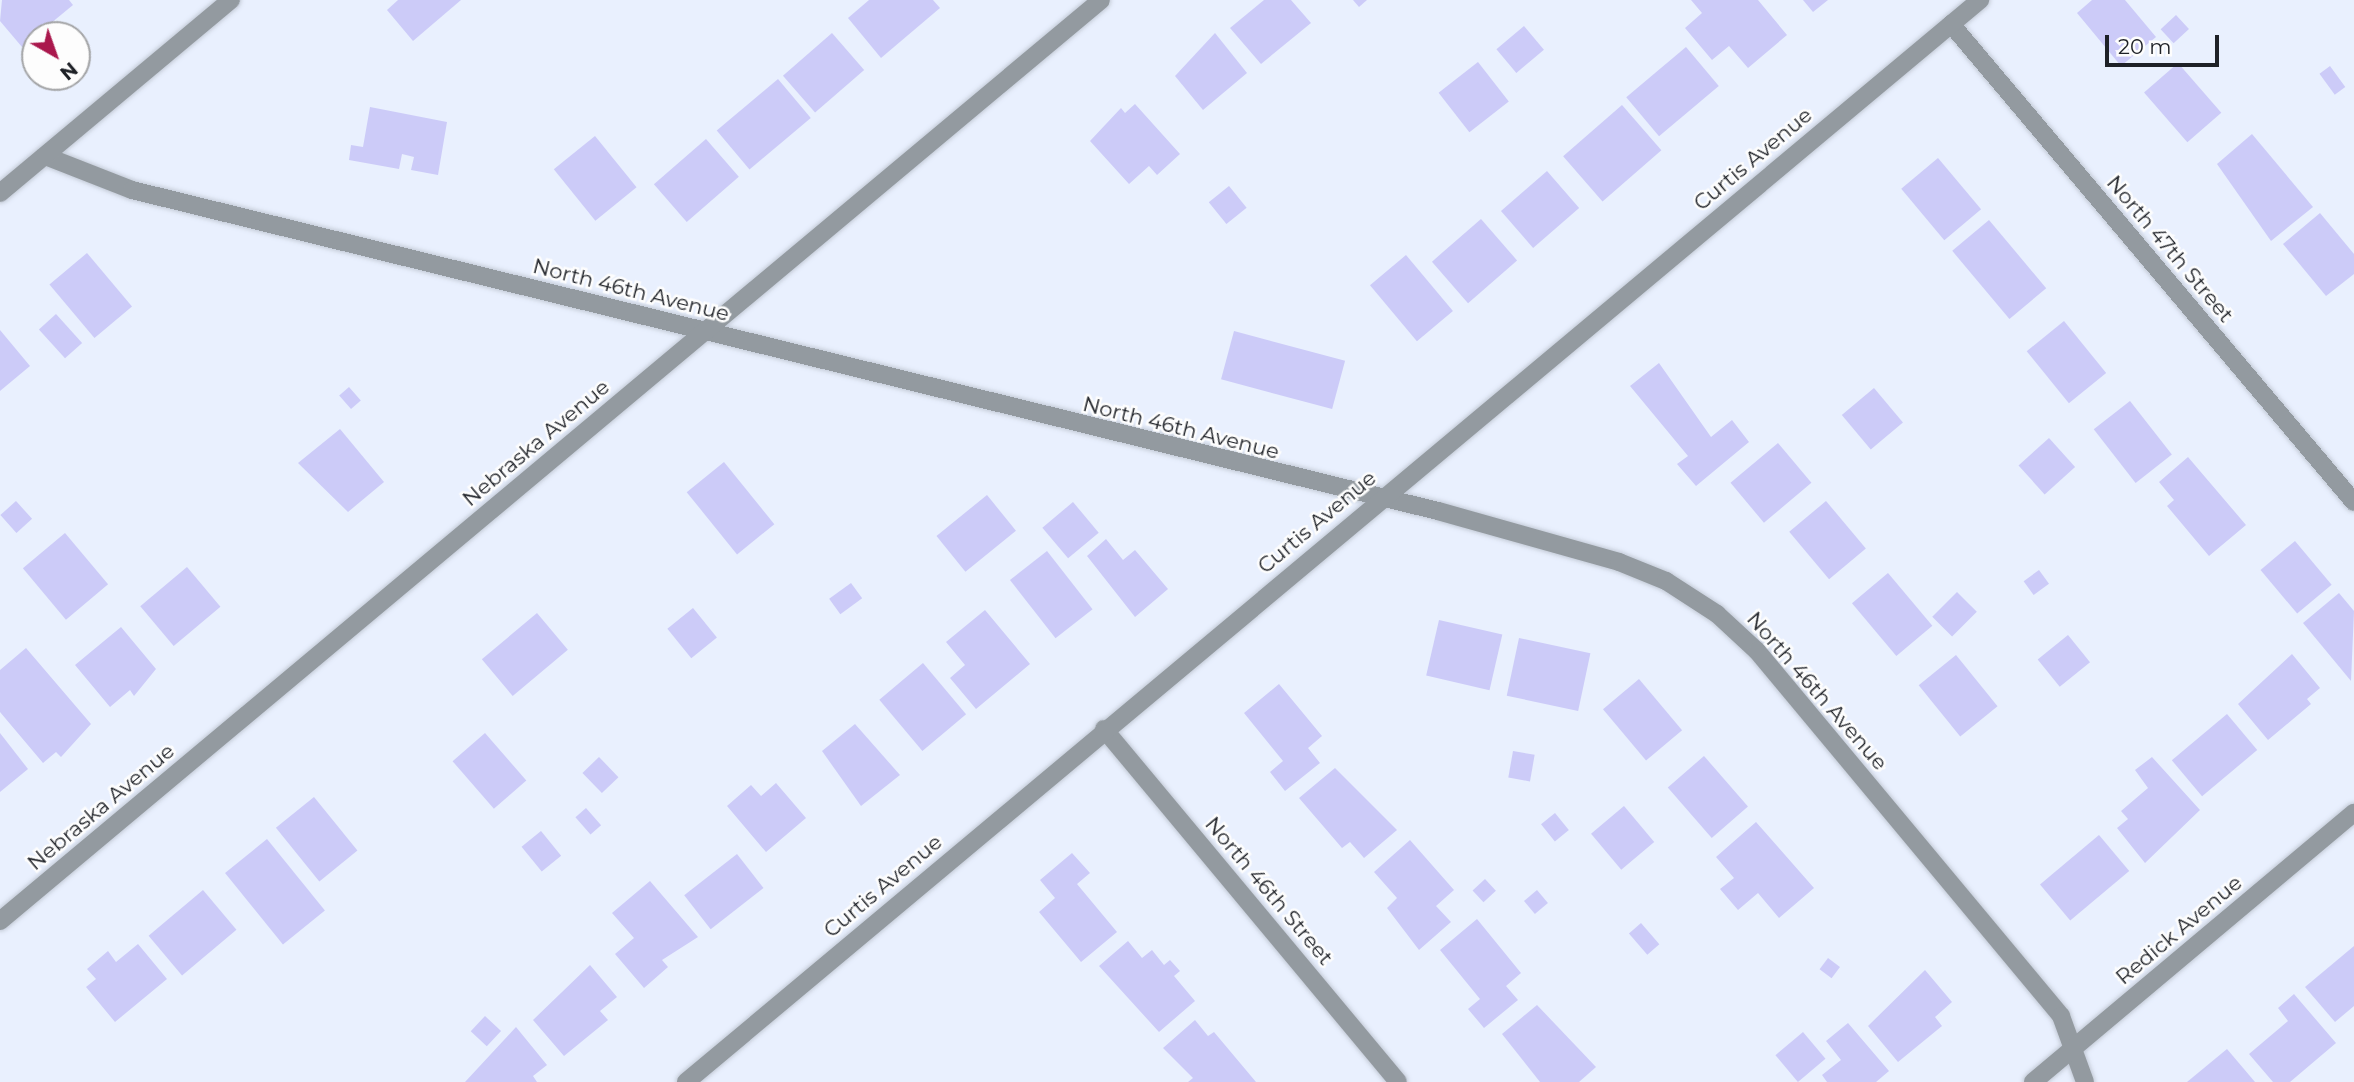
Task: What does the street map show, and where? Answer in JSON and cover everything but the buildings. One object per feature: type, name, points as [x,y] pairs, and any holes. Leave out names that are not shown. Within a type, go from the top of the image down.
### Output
[{"type":"street","points":[[0,193],[231,0]]},
{"type":"street","name":"Nebraska Avenue","points":[[0,921],[1101,0]]},
{"type":"street","name":"Curtis Avenue","points":[[686,1082],[1104,729],[1980,0]]},
{"type":"street","name":"North 47th Street","points":[[1951,24],[2354,502]]},
{"type":"street","name":"North 46th Avenue","points":[[45,156],[132,190],[1619,562],[1717,614],[1757,651],[2061,1016],[2085,1082]]},
{"type":"street","name":"North 46th Street","points":[[1104,729],[1398,1082]]},
{"type":"street","name":"Redick Avenue","points":[[2033,1082],[2354,813]]}]
